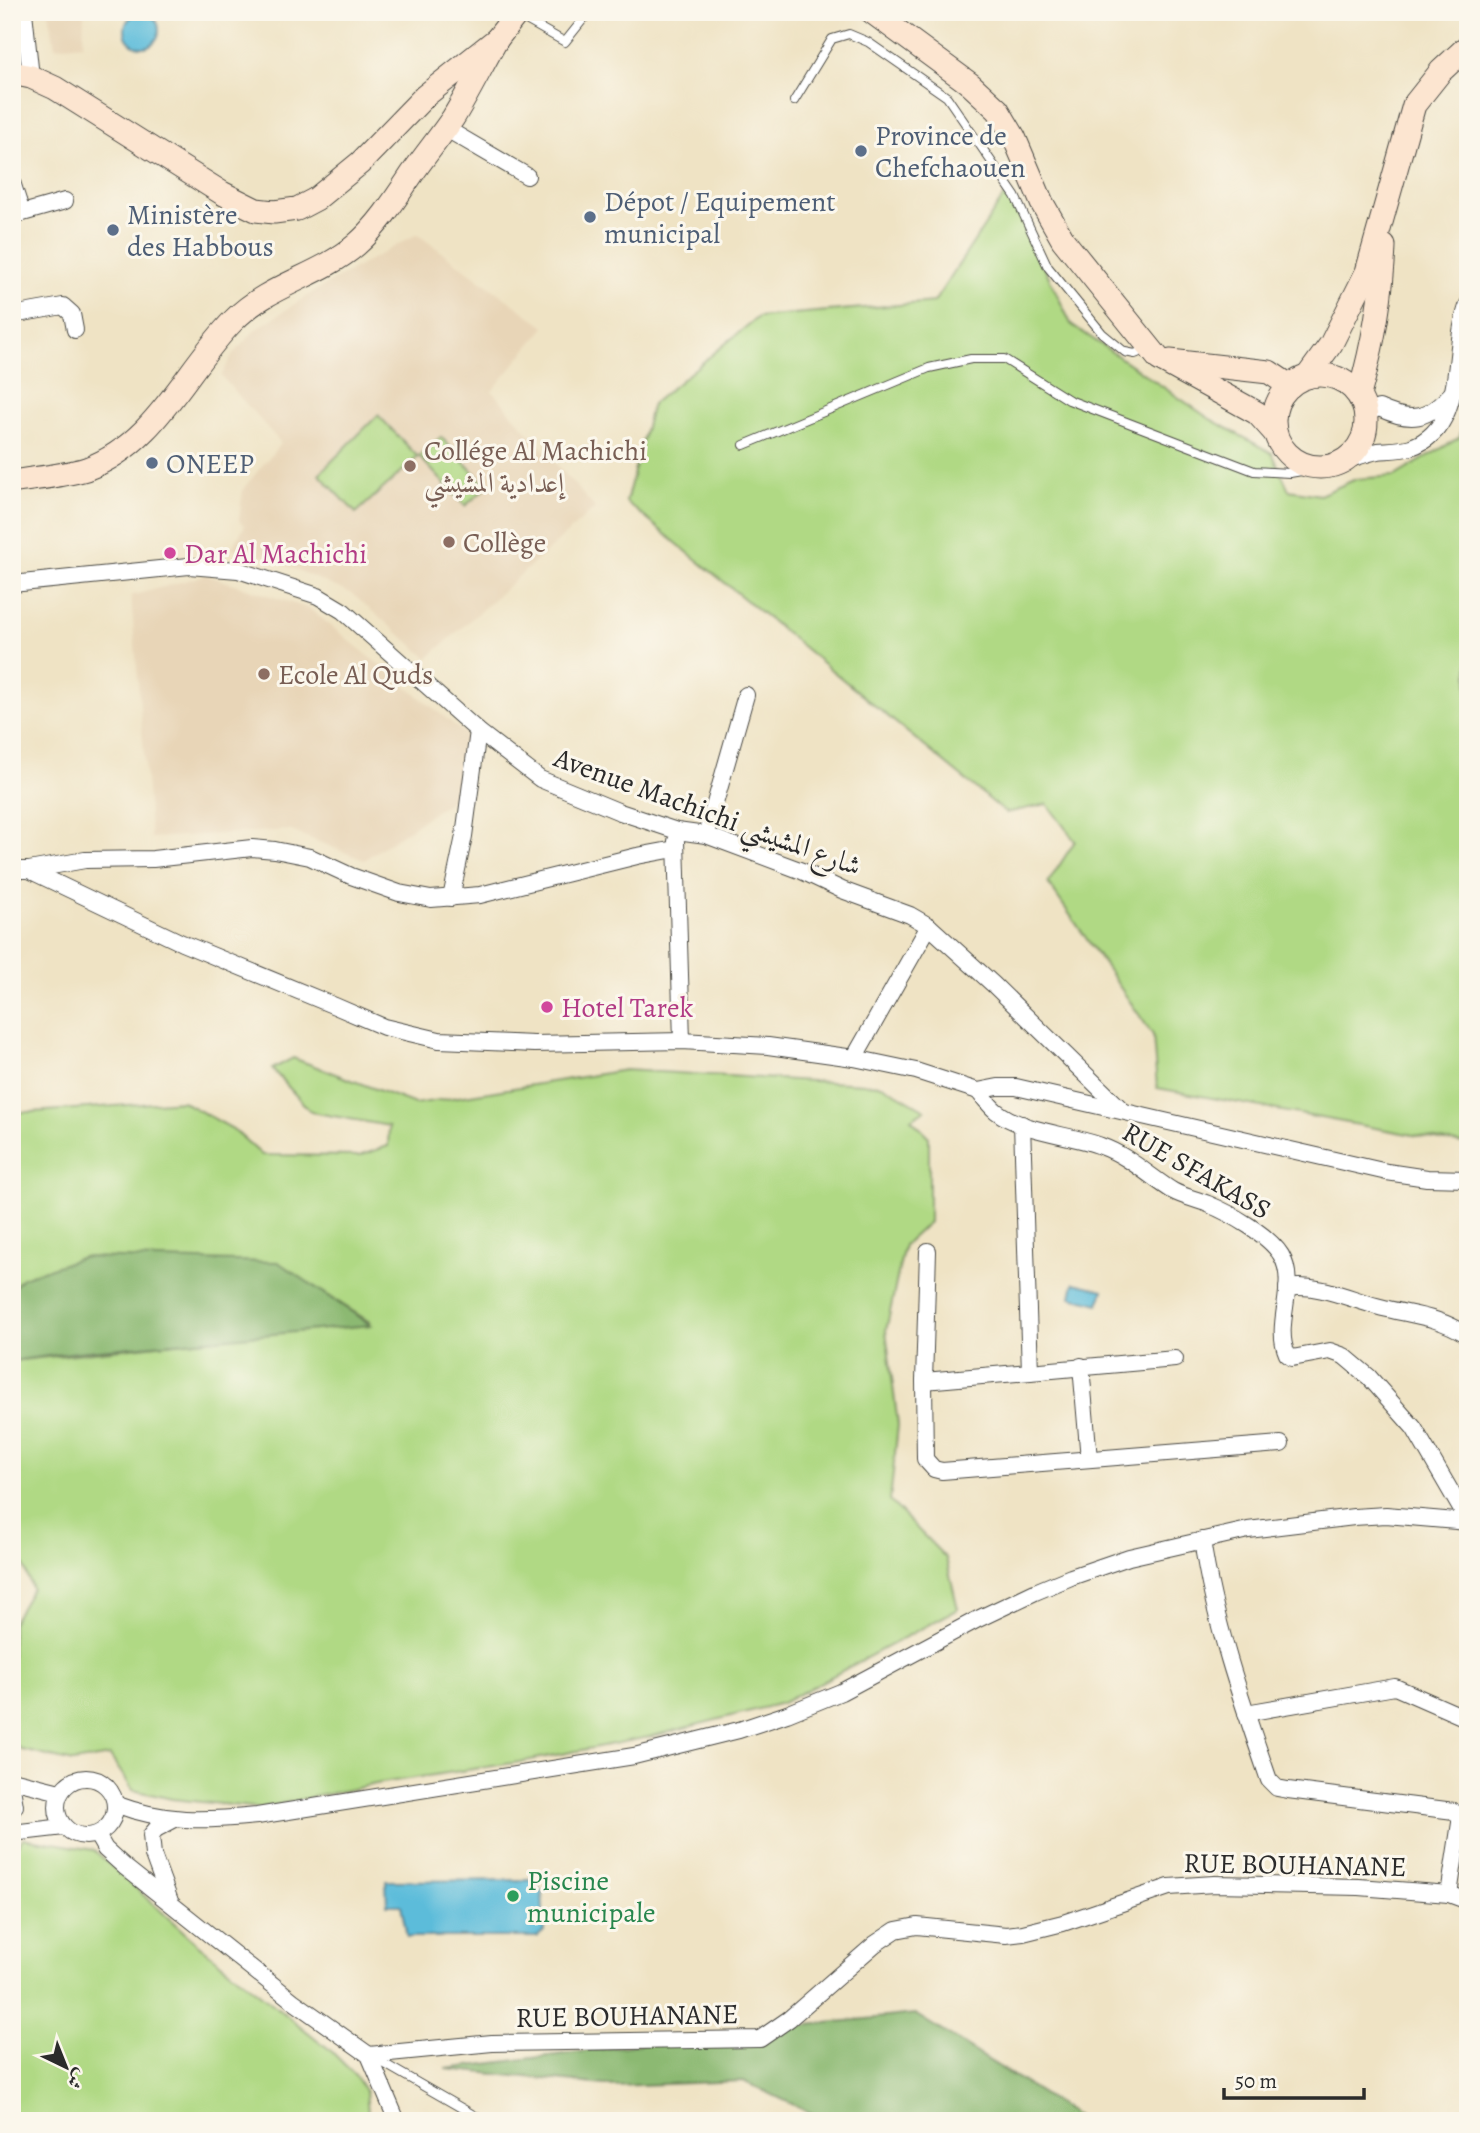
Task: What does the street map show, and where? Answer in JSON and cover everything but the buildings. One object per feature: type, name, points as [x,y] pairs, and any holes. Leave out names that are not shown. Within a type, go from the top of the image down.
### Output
[{"type":"street","points":[[24,12],[22,75],[96,113],[222,193],[256,210],[274,212],[297,209],[316,199],[360,163],[425,96],[497,39]]},
{"type":"street","points":[[872,12],[970,84],[998,110],[1014,137],[1042,203],[1063,240],[1154,354],[1257,413],[1275,433]]},
{"type":"street","points":[[12,482],[84,469],[103,461],[124,447],[148,427],[168,404],[235,319],[276,289],[330,262],[356,245],[378,221],[450,120],[497,39],[517,14]]},
{"type":"street","points":[[1468,46],[1441,71],[1414,105],[1371,260],[1360,289],[1326,351],[1276,408],[1275,433],[1281,447],[1291,458],[1304,465],[1319,468],[1377,452],[1409,448],[1424,440],[1442,422],[1452,392],[1461,327],[1468,304]]},
{"type":"street","points":[[425,96],[449,99],[450,120]]},
{"type":"street","points":[[450,120],[527,176]]},
{"type":"street","points":[[12,182],[17,215],[65,201]]},
{"type":"street","points":[[1347,460],[1357,451],[1363,439],[1362,404],[1383,267],[1383,215]]},
{"type":"street","points":[[12,315],[63,306],[72,314],[75,330]]},
{"type":"street","points":[[1154,354],[1269,372],[1299,381],[1321,375],[1336,377],[1348,384],[1362,404],[1401,418],[1417,417],[1440,405],[1452,392]]},
{"type":"street","name":"Avenue Machichi شارع المشيشي","points":[[12,584],[189,566],[238,570],[318,596],[343,611],[478,731],[540,779],[620,813],[677,831],[706,835],[802,871],[842,890],[910,915],[929,926],[994,985],[1123,1111]]},
{"type":"street","points":[[706,835],[746,695]]},
{"type":"street","points":[[451,898],[464,836],[478,731]]},
{"type":"street","points":[[677,831],[675,849],[682,1041]]},
{"type":"street","points":[[12,870],[29,870],[85,860],[153,859],[252,848],[310,857],[351,876],[400,893],[431,900],[492,892],[675,849]]},
{"type":"street","points":[[29,870],[182,943],[384,1027],[439,1040],[575,1044],[682,1041],[768,1046],[854,1058],[916,1071],[978,1091],[1016,1087],[1387,1171],[1446,1180],[1468,1179]]},
{"type":"street","points":[[854,1058],[929,926]]},
{"type":"street","name":"RUE SFAKASS","points":[[978,1091],[996,1111],[1022,1124],[1100,1145],[1119,1153],[1180,1194],[1233,1216],[1263,1237],[1280,1254],[1287,1270],[1283,1317],[1287,1354],[1292,1357],[1324,1350],[1338,1353],[1353,1362],[1414,1428],[1468,1521]]},
{"type":"street","points":[[1022,1124],[1030,1372]]},
{"type":"street","points":[[928,1251],[924,1381],[925,1459],[934,1469],[942,1471],[1281,1444]]},
{"type":"street","points":[[1287,1287],[1310,1288],[1380,1307],[1416,1313],[1451,1325],[1468,1335]]},
{"type":"street","points":[[924,1381],[1175,1359]]},
{"type":"street","points":[[1081,1366],[1089,1460]]},
{"type":"street","points":[[115,1804],[141,1814],[215,1820],[288,1812],[611,1760],[700,1741],[787,1714],[841,1692],[978,1619],[1071,1577],[1129,1557],[1261,1528],[1354,1517],[1386,1515],[1468,1521]]},
{"type":"street","points":[[1202,1540],[1208,1585],[1269,1780],[1277,1788],[1288,1790],[1454,1811],[1460,1818],[1460,1823],[1449,1894]]},
{"type":"street","points":[[1246,1713],[1395,1686],[1468,1719]]},
{"type":"street","points":[[80,1778],[92,1778],[103,1783],[112,1792],[115,1804],[114,1816],[107,1827],[97,1835],[73,1834],[64,1827],[58,1816],[60,1792],[68,1783],[80,1778]]},
{"type":"street","points":[[12,1780],[60,1792]]},
{"type":"street","points":[[12,1787],[15,1792],[12,1810]]},
{"type":"street","points":[[170,1901],[153,1856],[151,1835],[156,1829],[176,1818]]},
{"type":"street","points":[[12,1833],[64,1827]]},
{"type":"street","points":[[97,1835],[105,1849],[126,1868],[293,2001],[369,2055],[397,2121]]},
{"type":"street","name":"RUE BOUHANANE","points":[[369,2055],[492,2043],[760,2039],[789,2019],[875,1944],[896,1930],[917,1926],[1006,1935],[1023,1933],[1063,1923],[1169,1888],[1214,1884],[1359,1887],[1449,1894],[1468,1901]]},
{"type":"lane","points":[[517,14],[565,42],[589,12]]},
{"type":"lane","points":[[794,101],[832,39],[849,34],[868,42],[947,97],[1015,196],[1048,267],[1102,333],[1125,352],[1154,354]]},
{"type":"lane","points":[[744,445],[929,368],[971,359],[1004,359],[1069,400],[1254,471],[1290,473],[1319,468]]},
{"type":"lane","points":[[369,2055],[484,2121]]},
{"type":"shaded area","points":[[49,12],[84,12],[83,44],[55,47]]},
{"type":"shaded area","name":"Collége Al Machichi إعدادية المشيشي","points":[[417,234],[545,327],[492,391],[595,508],[428,658],[352,594],[269,558],[232,548],[245,525],[239,521],[243,489],[281,443],[221,376],[234,353],[255,330],[313,292]]},
{"type":"shaded area","name":"Ecole Al Quds","points":[[206,575],[310,609],[473,740],[463,792],[364,860],[289,830],[151,838],[131,596]]},
{"type":"green space","points":[[1008,190],[1071,324],[1210,419],[1272,453],[1289,490],[1320,495],[1356,479],[1395,476],[1460,437],[1468,401],[1468,1145],[1157,1088],[1153,1035],[1048,883],[1075,841],[1047,804],[1006,813],[626,502],[652,404],[758,317],[934,302]]},
{"type":"green space","points":[[378,415],[418,457],[356,513],[319,474]]},
{"type":"green space","points":[[441,437],[487,487],[465,506],[419,456]]},
{"type":"green space","points":[[293,1058],[415,1104],[625,1070],[882,1085],[925,1110],[911,1119],[929,1137],[929,1222],[904,1245],[886,1331],[898,1425],[890,1501],[946,1558],[958,1609],[782,1703],[649,1737],[520,1762],[381,1783],[260,1808],[172,1799],[133,1790],[110,1756],[73,1762],[22,1750],[12,1743],[12,1623],[32,1589],[19,1552],[12,1543],[12,1361],[370,1322],[277,1263],[12,1290],[12,1112],[182,1101],[233,1129],[262,1155],[359,1156],[388,1146],[389,1126],[311,1112],[272,1069]]},
{"type":"green space","points":[[83,1257],[278,1262],[371,1325],[78,1352],[12,1361],[12,1289],[22,1278]]},
{"type":"green space","points":[[23,1838],[94,1850],[196,1943],[329,2049],[355,2075],[366,2092],[369,2121],[12,2121],[12,1853]]},
{"type":"green space","points":[[915,2014],[1085,2121],[828,2121],[743,2081],[614,2086],[446,2069],[737,2032]]},
{"type":"water","points":[[142,13],[154,18],[159,30],[154,42],[142,47],[130,42],[125,30],[130,18]]},
{"type":"water","points":[[1074,1283],[1103,1290],[1099,1304],[1071,1297]]},
{"type":"water","points":[[531,1880],[542,1892],[544,1931],[537,1937],[407,1937],[401,1905],[387,1905],[386,1881]]},
{"type":"place","name":"Province de Chefchaouen","points":[[861,151]]},
{"type":"place","name":"Dépot / Equipement municipal","points":[[590,217]]},
{"type":"place","name":"Ministère des Habbous","points":[[113,230]]},
{"type":"place","name":"ONEEP","points":[[152,463]]},
{"type":"place","name":"Collége Al Machichi إعدادية المشيشي","points":[[410,466]]},
{"type":"place","name":"Collège","points":[[449,542]]},
{"type":"place","name":"Dar Al Machichi","points":[[170,553]]},
{"type":"place","name":"Ecole Al Quds","points":[[264,674]]},
{"type":"place","name":"Hotel Tarek","points":[[547,1007]]},
{"type":"place","name":"Piscine municipale","points":[[513,1896]]}]
